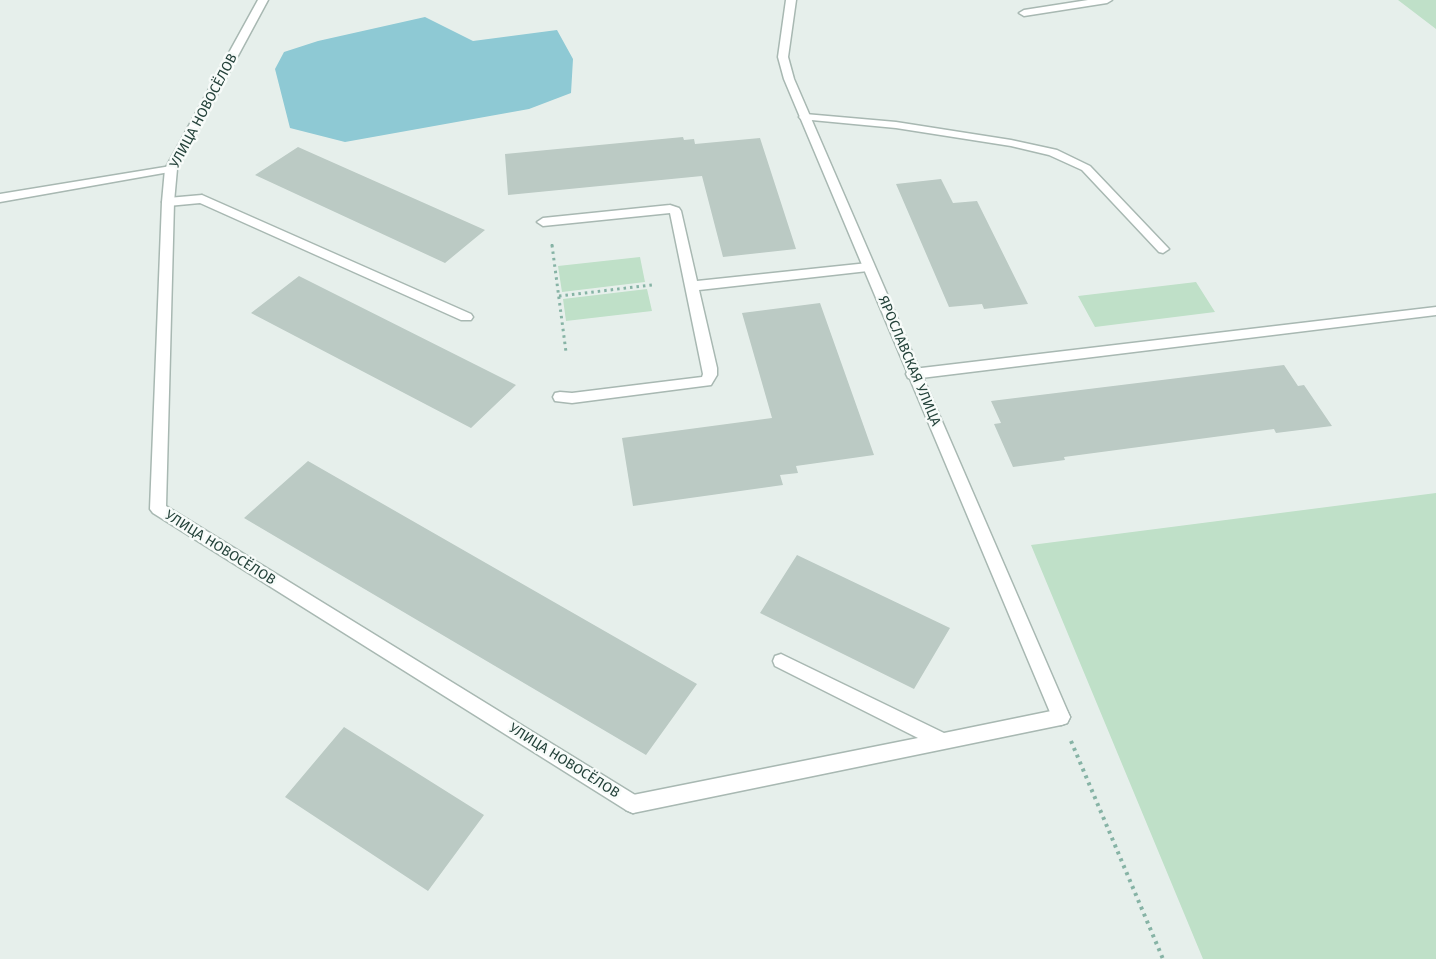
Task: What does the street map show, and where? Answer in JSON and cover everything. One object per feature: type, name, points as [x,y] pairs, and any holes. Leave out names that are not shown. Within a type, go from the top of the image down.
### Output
[{"type":"street","name":"УЛИЦА НОВОСЁЛОВ","points":[[263,0],[171,169],[168,202],[158,509],[633,804],[943,741]]},
{"type":"street","name":"ЯРОСЛАВСКАЯ УЛИЦА","points":[[791,0],[784,57],[789,79],[1061,717]]},
{"type":"street","points":[[1024,13],[1107,0]]},
{"type":"street","points":[[805,117],[896,124],[1053,152],[1086,168],[1163,249]]},
{"type":"street","points":[[0,198],[171,169]]},
{"type":"street","points":[[168,202],[202,199],[466,317]]},
{"type":"street","points":[[543,222],[670,209],[675,211],[710,368],[710,375],[706,381],[572,398],[560,397]]},
{"type":"street","points":[[692,286],[868,267]]},
{"type":"street","points":[[914,374],[1436,311]]},
{"type":"street","points":[[781,661],[943,741],[1061,717]]},
{"type":"path","points":[[552,243],[566,352]]},
{"type":"path","points":[[559,296],[652,285]]},
{"type":"path","points":[[1061,717],[1163,959]]},
{"type":"green space","points":[[1398,0],[1436,0],[1436,29]]},
{"type":"green space","points":[[640,257],[645,282],[562,292],[558,266]]},
{"type":"green space","points":[[1196,282],[1215,312],[1095,327],[1078,296]]},
{"type":"green space","points":[[647,289],[652,311],[566,321],[563,299]]},
{"type":"green space","points":[[1436,493],[1436,959],[1203,959],[1031,545]]},
{"type":"water","points":[[425,17],[473,41],[557,30],[573,59],[571,93],[529,109],[345,142],[290,128],[275,69],[284,52],[318,41]]},
{"type":"building","points":[[683,137],[684,140],[694,139],[695,144],[760,138],[796,249],[723,257],[702,176],[508,195],[505,154]]},
{"type":"building","points":[[298,147],[485,230],[445,263],[255,175]]},
{"type":"building","points":[[941,179],[953,203],[977,201],[1028,304],[984,309],[982,304],[949,307],[896,184]]},
{"type":"building","points":[[299,276],[516,385],[471,428],[251,313]]},
{"type":"building","points":[[820,303],[874,455],[796,466],[798,473],[780,475],[783,485],[633,506],[622,438],[772,418],[742,313]]},
{"type":"building","points":[[1284,365],[1298,386],[1304,385],[1332,426],[1276,433],[1274,429],[1064,457],[1065,460],[1013,467],[994,424],[1001,423],[991,401]]},
{"type":"building","points":[[308,461],[697,684],[646,755],[244,518]]},
{"type":"building","points":[[797,555],[950,628],[914,689],[760,613]]},
{"type":"building","points":[[344,727],[484,815],[428,891],[285,797]]}]
